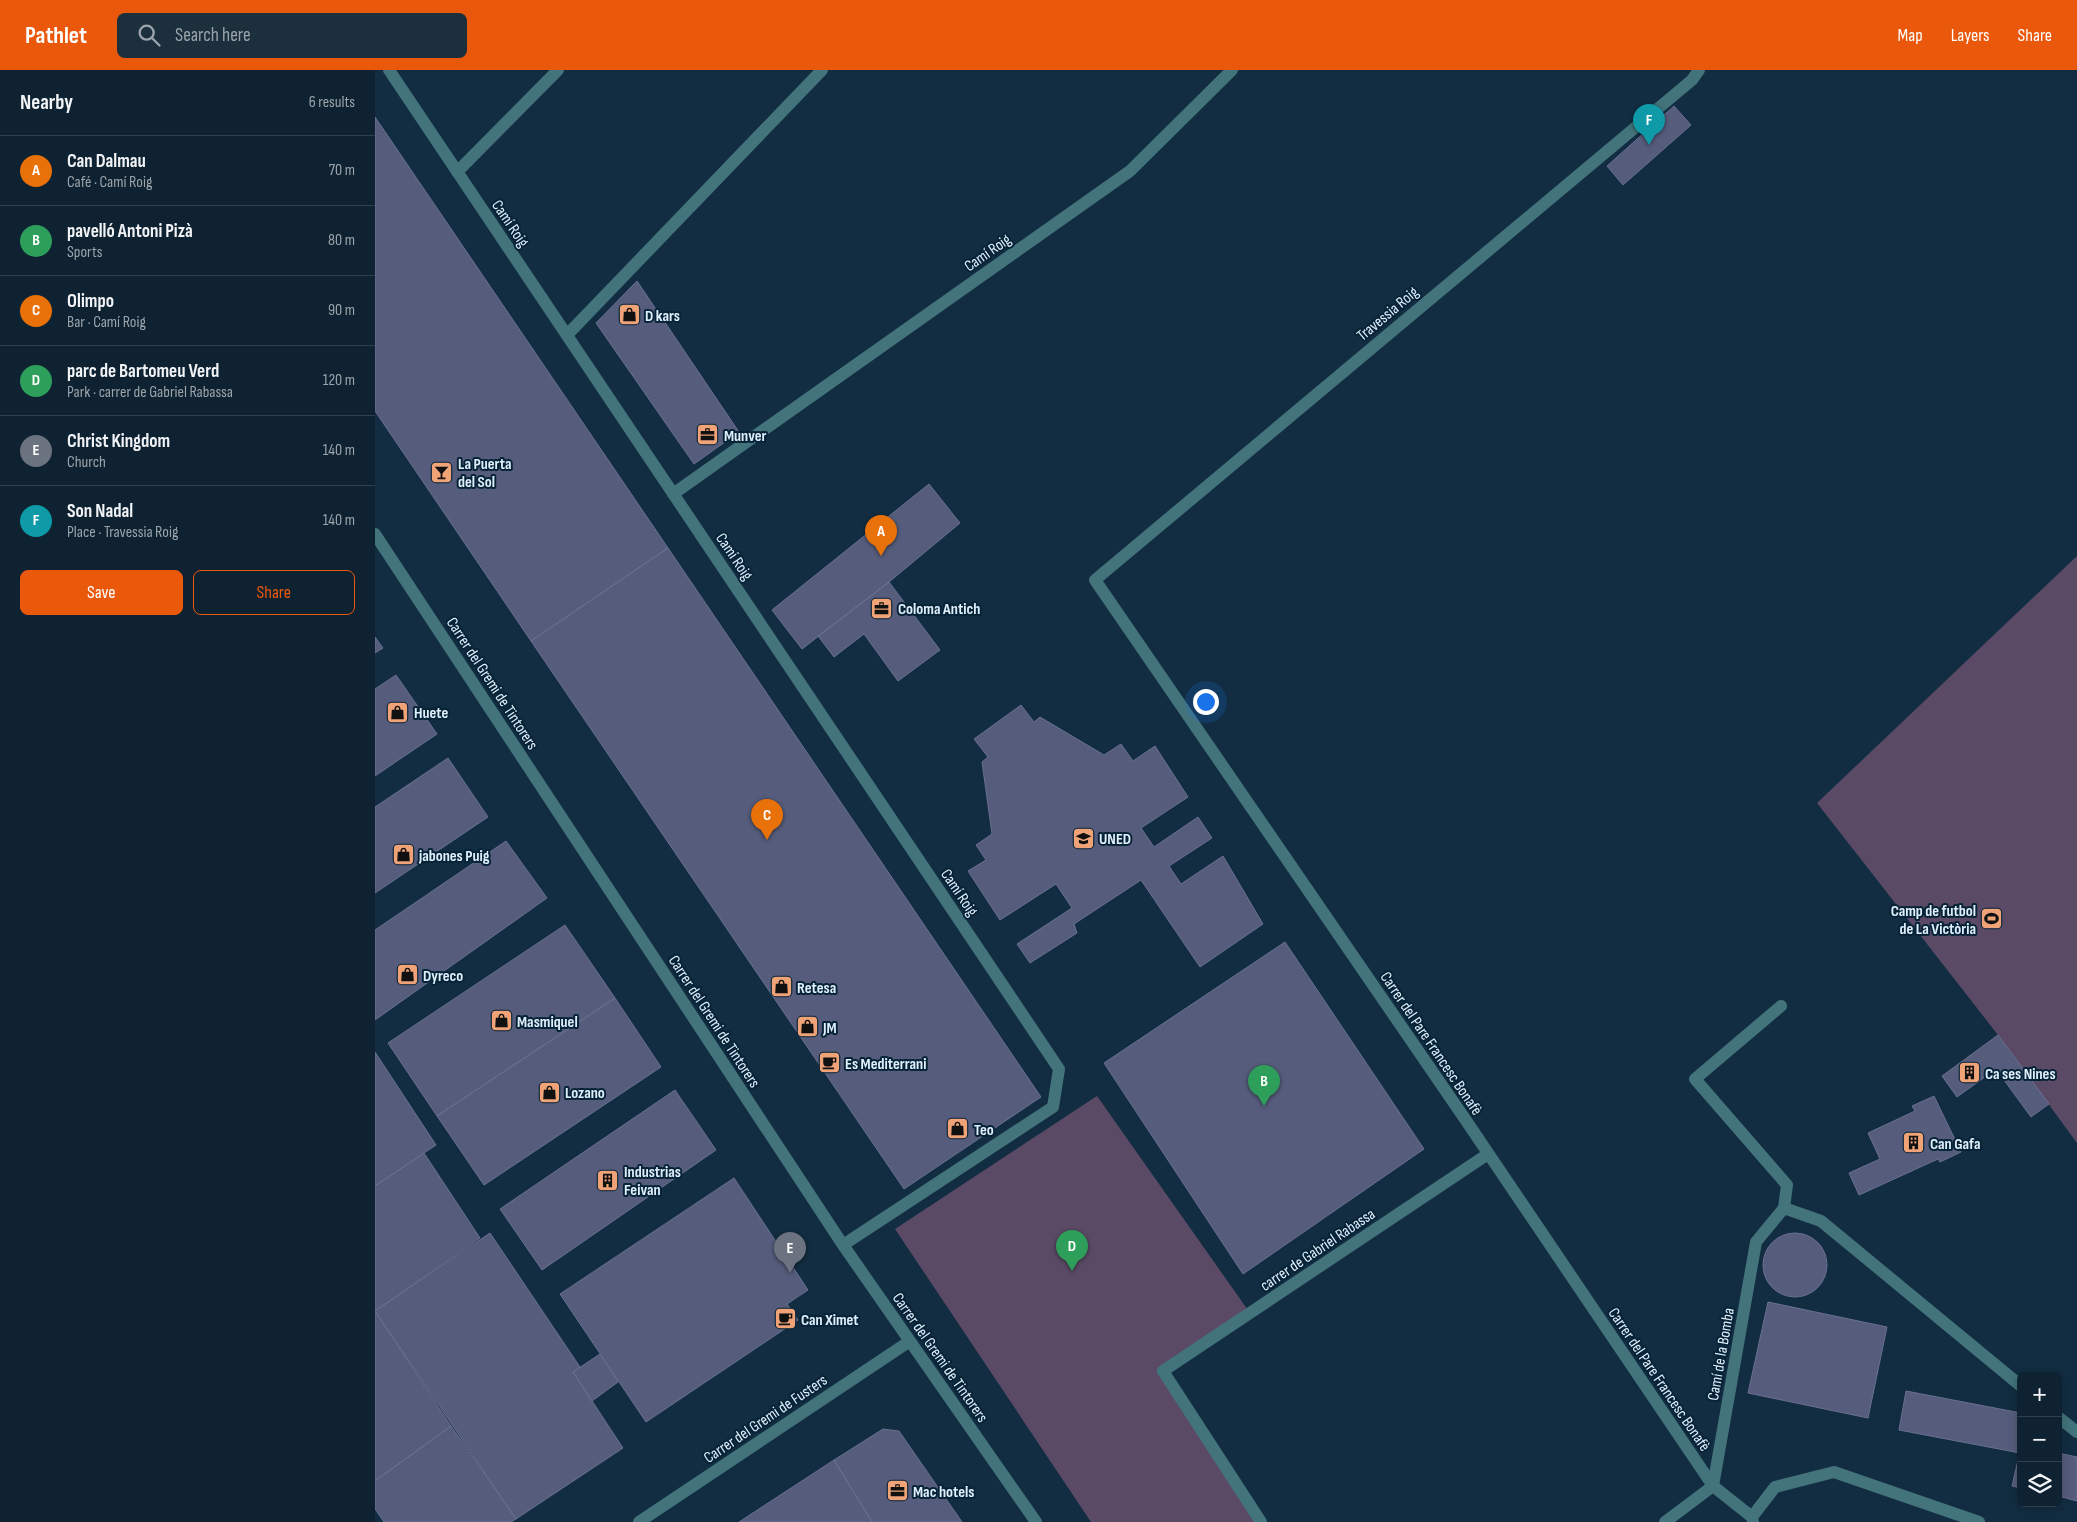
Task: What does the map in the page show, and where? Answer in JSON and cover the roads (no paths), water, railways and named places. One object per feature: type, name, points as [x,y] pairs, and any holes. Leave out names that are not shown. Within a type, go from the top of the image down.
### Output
[{"type":"street","name":"Camí Roig","points":[[389,70],[1059,1069],[1053,1107],[843,1245]]},
{"type":"street","points":[[457,172],[558,70]]},
{"type":"street","points":[[567,335],[822,70]]},
{"type":"street","name":"Camí Roig","points":[[673,494],[1130,171],[1232,70]]},
{"type":"street","name":"Travessia Roig","points":[[1095,580],[1692,80],[1699,70]]},
{"type":"street","name":"Carrer del Gremi de Tintorers","points":[[375,534],[843,1245],[1036,1522]]},
{"type":"street","name":"Carrer del Pare Francesc Bonafè","points":[[1095,580],[1713,1486],[1753,1520]]},
{"type":"street","points":[[1781,1006],[1695,1079],[1787,1185],[1784,1208],[1821,1221],[2017,1383]]},
{"type":"street","name":"carrer de Gabriel Rabassa","points":[[1261,1522],[1163,1371],[1488,1154]]},
{"type":"street","name":"Camí de la Bomba","points":[[1713,1486],[1756,1242],[1784,1208]]},
{"type":"street","name":"Carrer del Gremi de Fusters","points":[[639,1522],[910,1341]]},
{"type":"street","points":[[2062,1420],[2077,1432]]},
{"type":"street","points":[[1753,1520],[1775,1487],[1834,1472],[1979,1522]]},
{"type":"street","points":[[1665,1522],[1713,1486]]},
{"type":"place","name":"Son Nadal","points":[[1649,145]]},
{"type":"place","name":"D kars","points":[[629,315]]},
{"type":"place","name":"Munver","points":[[708,435]]},
{"type":"place","name":"La Puerta del Sol","points":[[442,472]]},
{"type":"place","name":"Can Dalmau","points":[[881,556]]},
{"type":"place","name":"Coloma Antich","points":[[882,608]]},
{"type":"place","name":"Huete","points":[[398,712]]},
{"type":"place","name":"UNED","points":[[1083,838]]},
{"type":"place","name":"Olimpo","points":[[767,840]]},
{"type":"place","name":"jabones Puig","points":[[403,855]]},
{"type":"place","name":"Camp de futbol de La Victòria","points":[[1992,919]]},
{"type":"place","name":"Dyreco","points":[[407,975]]},
{"type":"place","name":"Retesa","points":[[781,987]]},
{"type":"place","name":"Masmiquel","points":[[501,1021]]},
{"type":"place","name":"JM","points":[[807,1027]]},
{"type":"place","name":"Es Mediterrani","points":[[829,1063]]},
{"type":"place","name":"Ca ses Nines","points":[[1969,1073]]},
{"type":"place","name":"Lozano","points":[[549,1092]]},
{"type":"place","name":"pavelló Antoni Pizà","points":[[1264,1106]]},
{"type":"place","name":"Teo","points":[[958,1129]]},
{"type":"place","name":"Can Gafa","points":[[1914,1143]]},
{"type":"place","name":"Industrias Feivan","points":[[608,1180]]},
{"type":"place","name":"parc de Bartomeu Verd","points":[[1072,1271]]},
{"type":"place","name":"Christ Kingdom","points":[[790,1273]]},
{"type":"place","name":"Can Ximet","points":[[785,1319]]},
{"type":"place","name":"Mac hotels","points":[[897,1491]]}]
